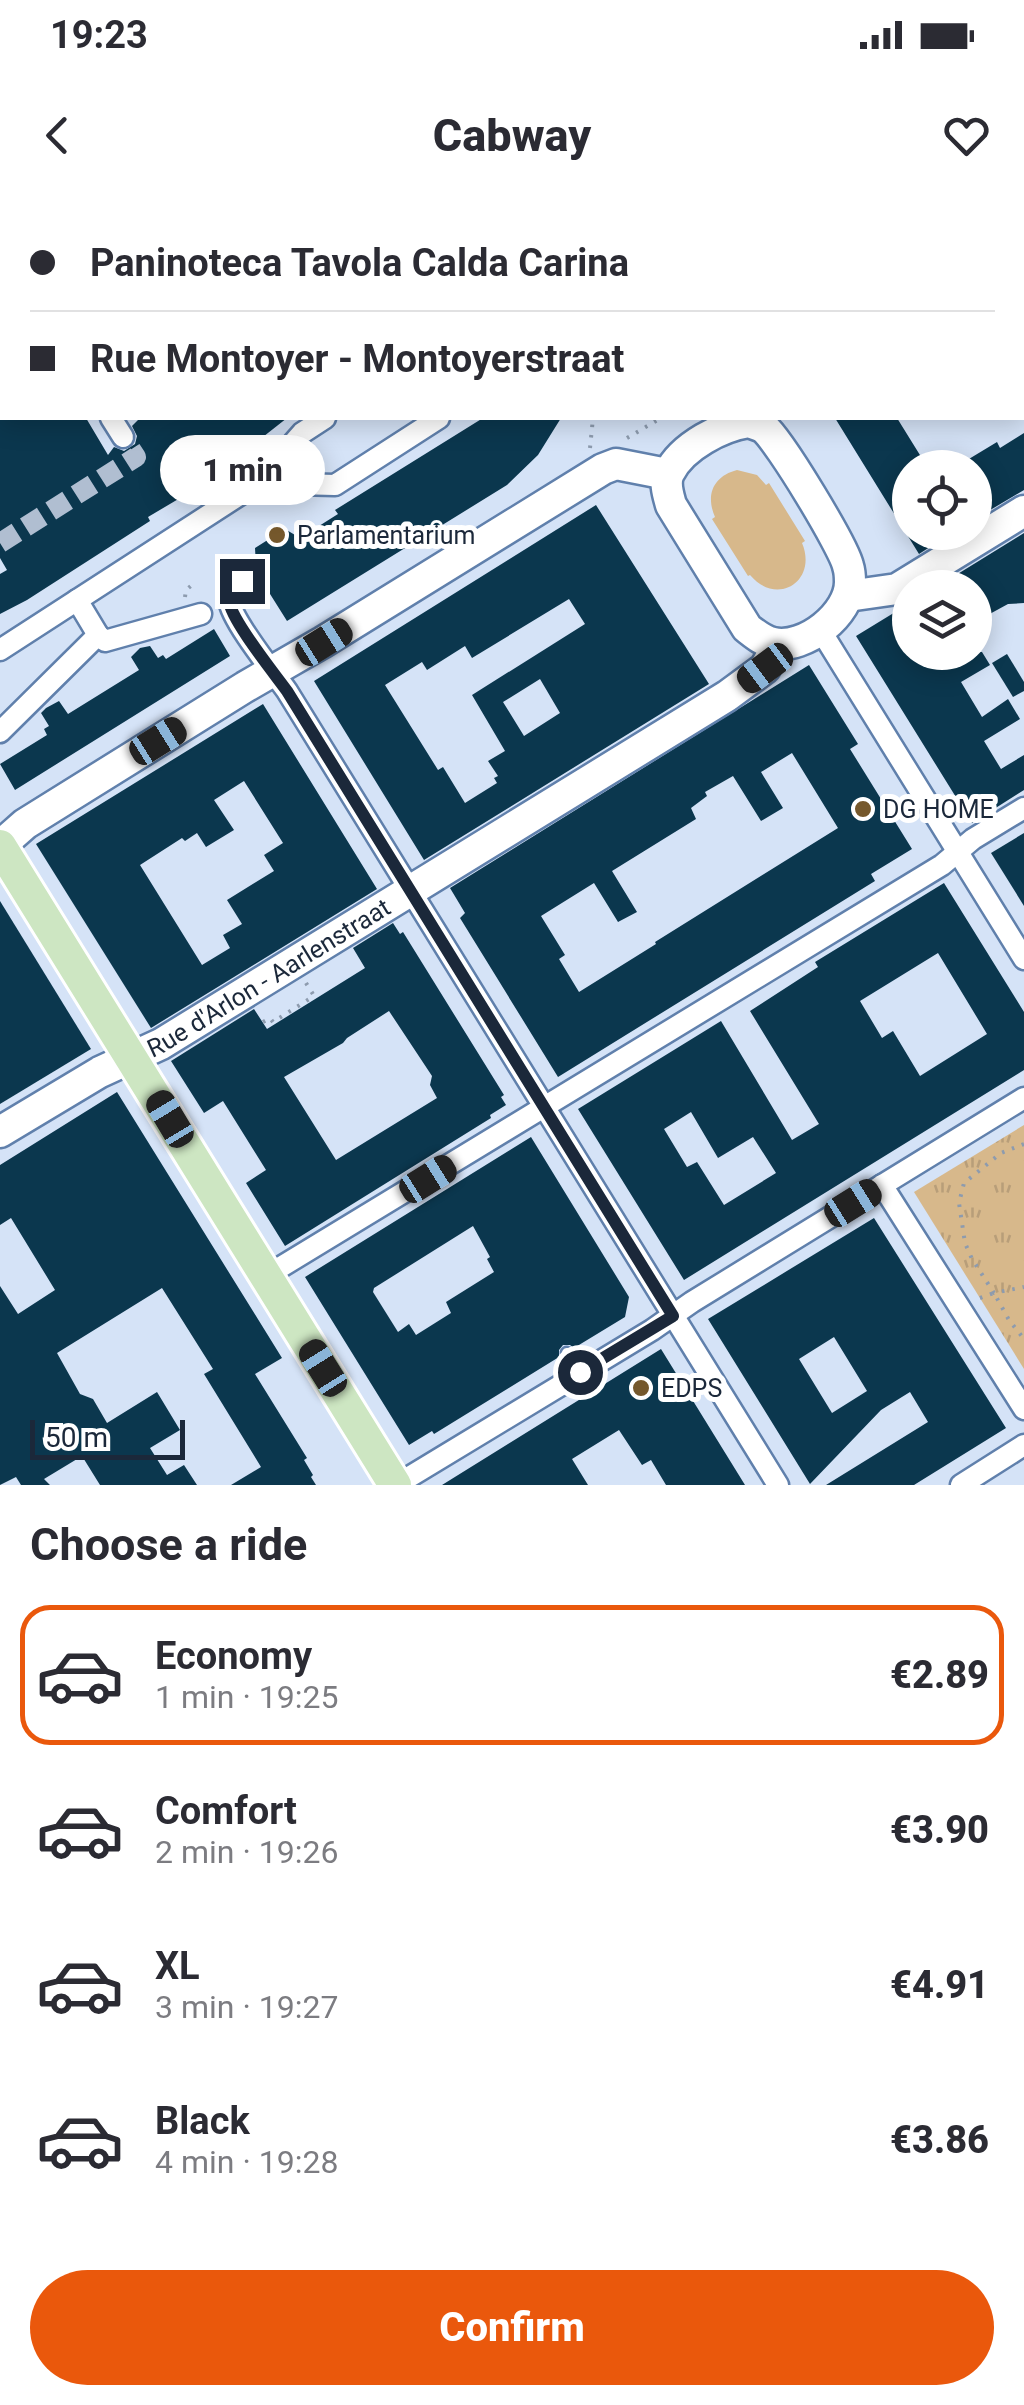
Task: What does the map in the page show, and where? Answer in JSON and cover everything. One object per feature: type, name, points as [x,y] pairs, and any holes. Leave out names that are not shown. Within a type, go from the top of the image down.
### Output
[{"type":"main road","points":[[0,846],[395,1485]]},
{"type":"street","points":[[112,420],[123,437]]},
{"type":"street","points":[[0,650],[258,483],[302,433],[322,420]]},
{"type":"street","points":[[258,483],[335,485],[436,420]]},
{"type":"street","points":[[750,420],[765,429],[799,477],[848,564],[848,596],[838,612],[821,631],[778,644],[761,639],[747,628],[670,504],[666,486],[667,474],[682,456],[729,425],[750,420]]},
{"type":"street","points":[[0,846],[25,824],[603,470],[616,464],[667,474]]},
{"type":"street","points":[[848,596],[897,589],[1024,511]]},
{"type":"street","points":[[242,581],[230,592],[234,615],[410,890],[778,1485]]},
{"type":"street","points":[[78,600],[105,641],[201,614]]},
{"type":"street","points":[[821,631],[1024,959]]},
{"type":"street","points":[[0,732],[98,635]]},
{"type":"street","name":"Rue d'Arlon - Aarlenstraat","points":[[0,1132],[93,1076],[162,1044],[727,696],[765,668],[778,644]]},
{"type":"street","points":[[266,1276],[942,864],[973,839],[1024,808]]},
{"type":"street","points":[[395,1485],[1024,1098]]},
{"type":"street","points":[[882,1185],[1024,1409]]},
{"type":"street","points":[[961,1485],[1024,1445]]},
{"type":"lane","points":[[567,1353],[580,1372]]},
{"type":"path","points":[[593,420],[590,450],[595,457]]},
{"type":"path","points":[[263,1022],[270,1018],[273,1022],[314,996]]},
{"type":"path","points":[[994,1143],[1001,1154]]},
{"type":"path","points":[[1024,1144],[1001,1154],[964,1183],[959,1204],[972,1260],[1024,1339]]},
{"type":"path","points":[[980,1298],[1024,1286]]},
{"type":"green space","points":[[737,470],[769,483],[805,541],[800,578],[783,589],[772,589],[748,576],[712,519],[715,517],[711,501],[717,481]]},
{"type":"green space","points":[[1024,1125],[1024,1369],[914,1192]]},
{"type":"building","points":[[0,420],[87,420],[108,455],[114,447],[124,451],[135,444],[137,436],[132,426],[138,420],[284,420],[202,485],[148,517],[150,521],[0,614],[0,574],[7,570],[0,558]]},
{"type":"building","points":[[480,420],[560,420],[538,455],[507,485],[287,621],[253,567],[255,548],[285,529],[300,538],[338,514],[335,510]]},
{"type":"building","points":[[836,420],[898,420],[917,450],[892,450],[892,510]]},
{"type":"building","points":[[1024,433],[1024,490],[992,509],[992,450],[984,450],[997,442],[1000,448]]},
{"type":"building","points":[[596,505],[709,684],[424,860],[314,681]],"holes":[[[569,599],[585,624],[472,695],[505,751],[488,761],[498,776],[494,778],[497,783],[465,803],[443,767],[438,770],[385,685],[422,662],[427,670],[465,646],[472,658]],[[540,679],[560,713],[524,736],[503,702]]]},
{"type":"building","points":[[1024,533],[1024,603],[1008,604],[992,613],[992,570],[964,570]]},
{"type":"building","points":[[892,614],[892,670],[981,670],[961,682],[982,717],[1008,699],[1020,719],[984,741],[1001,769],[1024,755],[1024,790],[972,823],[856,636]]},
{"type":"building","points":[[214,629],[230,656],[15,790],[0,764],[47,735],[44,729],[49,726],[41,713],[46,708],[59,701],[68,714],[139,670],[131,657],[140,648],[150,646],[158,658],[163,655],[166,659]]},
{"type":"building","points":[[1007,654],[1024,682],[1024,691],[1013,697],[992,663]]},
{"type":"building","points":[[809,665],[858,744],[850,749],[912,849],[871,874],[875,881],[558,1077],[460,918],[465,913],[450,888]],"holes":[[[792,753],[838,828],[579,992],[559,959],[565,955],[541,916],[594,883],[618,922],[637,912],[612,871],[696,819],[691,808],[707,796],[705,792],[733,776],[761,821],[783,808],[761,772]]]},
{"type":"building","points":[[263,704],[377,889],[151,1028],[36,844]],"holes":[[[244,781],[283,843],[264,855],[274,871],[227,900],[242,924],[223,935],[230,948],[202,965],[140,865],[182,838],[185,841],[197,833],[206,847],[234,830],[214,800]]]},
{"type":"building","points":[[1024,833],[1024,906],[991,853]]},
{"type":"building","points":[[944,883],[1024,1012],[1024,1070],[684,1280],[578,1109],[721,1021],[792,1140],[819,1124],[750,1011],[818,967],[815,962]],"holes":[[[938,953],[987,1034],[920,1076],[893,1031],[882,1038],[860,1001]],[[691,1112],[718,1158],[753,1137],[776,1173],[724,1205],[697,1162],[687,1167],[664,1129]]]},
{"type":"building","points":[[0,901],[91,1049],[0,1104]]},
{"type":"building","points":[[393,923],[400,934],[403,932],[504,1095],[501,1097],[506,1105],[285,1246],[246,1183],[266,1170],[223,1101],[204,1113],[171,1061],[254,1009],[267,1029],[365,968],[353,948]],"holes":[[[389,1011],[432,1076],[430,1085],[437,1098],[336,1160],[284,1077]]]},
{"type":"building","points":[[117,1092],[282,1358],[255,1374],[307,1458],[304,1460],[316,1485],[231,1485],[261,1467],[204,1374],[213,1369],[162,1288],[57,1353],[80,1394],[93,1399],[107,1423],[157,1392],[180,1430],[150,1448],[167,1475],[184,1465],[197,1485],[100,1485],[82,1456],[44,1479],[50,1485],[21,1485],[16,1477],[0,1485],[0,1286],[18,1314],[55,1290],[11,1218],[0,1225],[0,1165]]},
{"type":"building","points":[[531,1137],[629,1297],[625,1317],[574,1348],[563,1345],[559,1357],[434,1434],[432,1431],[409,1445],[305,1277]],"holes":[[[473,1226],[490,1257],[487,1259],[494,1272],[446,1302],[451,1313],[416,1335],[409,1324],[398,1332],[373,1292]]]},
{"type":"building","points":[[874,1218],[1006,1428],[914,1485],[826,1485],[928,1422],[910,1392],[881,1410],[810,1484],[708,1319]],"holes":[[[834,1337],[867,1391],[832,1413],[799,1359]]]},
{"type":"building","points":[[661,1349],[745,1485],[666,1485],[651,1460],[642,1465],[619,1430],[572,1459],[588,1485],[442,1485]]},
{"type":"tunnel","points":[[0,543],[136,457],[123,437]]},
{"type":"place","name":"Parlamentarium","points":[[277,535]]},
{"type":"place","name":"DG HOME","points":[[863,809]]},
{"type":"place","name":"EDPS","points":[[641,1388]]},
{"type":"route","points":[[242,581],[230,592],[234,615],[287,691],[673,1316],[580,1372]]}]
